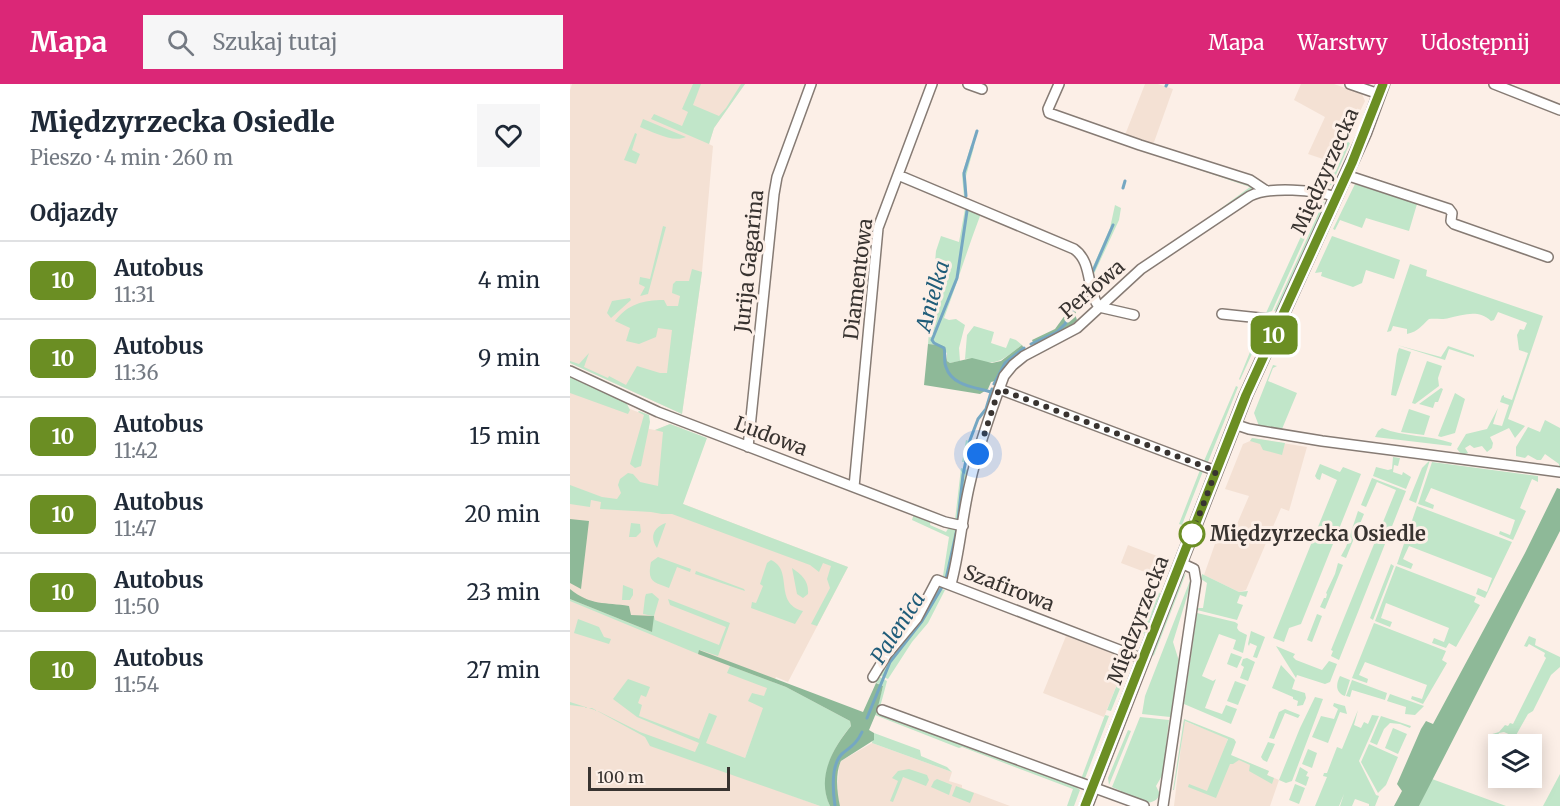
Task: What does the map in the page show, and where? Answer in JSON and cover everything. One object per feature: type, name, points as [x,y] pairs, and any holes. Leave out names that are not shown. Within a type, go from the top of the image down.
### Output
[{"type":"main road","name":"Międzyrzecka","points":[[1086,806],[1234,424],[1346,175],[1381,89]]},
{"type":"street","name":"Jurija Gagarina","points":[[748,447],[775,185],[811,84]]},
{"type":"street","name":"Diamentowa","points":[[854,487],[878,228],[932,84]]},
{"type":"street","points":[[969,84],[982,89]]},
{"type":"street","points":[[1059,84],[1048,111],[1052,114],[1250,180],[1265,190],[1322,193],[1336,197]]},
{"type":"street","points":[[1350,84],[1381,89]]},
{"type":"street","points":[[1494,84],[1560,110]]},
{"type":"street","points":[[898,175],[1077,251],[1084,260],[1099,307],[1134,315]]},
{"type":"street","points":[[1346,175],[1449,209],[1454,224],[1548,257]]},
{"type":"street","name":"Perłowa","points":[[951,584],[970,482],[1004,376],[1018,360],[1077,328],[1152,261],[1182,244],[1250,196],[1265,190]]},
{"type":"street","points":[[1222,314],[1280,320]]},
{"type":"street","name":"Ludowa","points":[[570,371],[658,412],[945,522],[963,526]]},
{"type":"street","points":[[999,389],[1216,471]]},
{"type":"street","points":[[1234,424],[1249,429],[1322,441],[1560,472]]},
{"type":"street","points":[[1163,806],[1196,581],[1194,569],[1181,563]]},
{"type":"street","name":"Szafirowa","points":[[873,677],[887,654],[917,618],[935,581],[951,584],[953,587],[1143,659]]},
{"type":"street","points":[[882,710],[1144,806]]},
{"type":"shaded area","points":[[572,84],[745,84],[714,128],[709,144],[713,146],[702,272],[682,414],[570,363],[570,90]]},
{"type":"shaded area","points":[[1145,84],[1158,84],[1173,89],[1153,145],[1125,135]]},
{"type":"shaded area","points":[[1301,84],[1334,84],[1362,94],[1365,101],[1335,163],[1308,154],[1325,117],[1294,100]]},
{"type":"shaded area","points":[[570,379],[648,416],[649,429],[655,430],[670,424],[682,428],[657,494],[848,567],[788,682],[776,677],[738,776],[820,806],[570,806]]},
{"type":"shaded area","points":[[1252,438],[1307,447],[1289,511],[1281,508],[1246,590],[1239,592],[1204,575],[1216,541],[1210,538],[1215,528],[1234,531],[1249,496],[1225,489],[1243,444]]},
{"type":"shaded area","points":[[1128,545],[1165,559],[1163,564],[1160,564],[1158,577],[1121,563]]},
{"type":"shaded area","points":[[1066,636],[1127,659],[1104,717],[1043,693]]},
{"type":"shaded area","points":[[1184,721],[1228,738],[1223,753],[1269,771],[1267,775],[1279,780],[1270,806],[1174,806]]},
{"type":"shaded area","points":[[872,743],[952,772],[949,781],[1010,806],[840,806],[837,796],[841,761]]},
{"type":"green space","points":[[693,84],[701,84],[693,105],[719,116],[741,84],[745,84],[714,128],[709,144],[651,119],[654,114],[682,126],[688,112],[682,109]]},
{"type":"green space","points":[[643,119],[686,137],[669,138],[640,127]]},
{"type":"green space","points":[[635,133],[637,134],[632,150],[640,154],[636,164],[624,160]]},
{"type":"green space","points":[[1346,141],[1350,143],[1332,184],[1327,188],[1324,187]]},
{"type":"green space","points":[[971,145],[974,147],[966,176],[967,198],[964,197],[962,175]]},
{"type":"green space","points":[[1192,165],[1251,184],[1252,190],[1224,211],[1220,209],[1250,187],[1191,167]]},
{"type":"green space","points":[[1355,184],[1417,204],[1409,231],[1366,218],[1362,228],[1340,220],[1335,230],[1333,229]]},
{"type":"green space","points":[[1319,197],[1323,198],[1272,311],[1266,313]]},
{"type":"green space","points":[[950,200],[984,215],[980,216],[944,318],[956,319],[965,325],[959,348],[960,361],[950,363],[947,361],[947,353],[937,344],[928,344],[936,251],[941,236],[959,242],[965,209],[949,202]]},
{"type":"green space","points":[[1324,201],[1325,206],[1279,310],[1274,311]]},
{"type":"green space","points":[[1115,205],[1121,208],[1119,220],[1094,274],[1092,269],[1110,228]]},
{"type":"green space","points":[[663,226],[666,227],[648,294],[640,296],[645,287],[639,284],[640,277],[650,279]]},
{"type":"green space","points":[[1332,236],[1400,260],[1394,279],[1366,270],[1362,283],[1353,287],[1321,276],[1322,272],[1315,273]]},
{"type":"green space","points":[[1410,264],[1427,270],[1426,276],[1543,316],[1508,419],[1525,426],[1515,438],[1509,428],[1490,437],[1493,443],[1492,448],[1487,452],[1482,446],[1474,448],[1470,445],[1465,448],[1468,453],[1462,455],[1457,449],[1466,434],[1487,429],[1498,408],[1493,424],[1502,426],[1509,405],[1500,402],[1502,396],[1512,400],[1528,353],[1519,350],[1517,335],[1520,329],[1524,330],[1527,323],[1498,312],[1491,321],[1481,315],[1471,314],[1446,319],[1429,319],[1417,330],[1407,334],[1407,329],[1393,326],[1391,331],[1387,332]]},
{"type":"green space","points":[[692,269],[702,272],[682,414],[570,363],[570,361],[579,364],[589,353],[584,367],[626,385],[637,366],[667,373],[672,330],[658,328],[656,337],[639,344],[626,341],[630,328],[615,321],[625,311],[643,302],[664,300],[667,306],[678,306],[680,296],[672,293],[673,284],[676,281],[689,281]]},
{"type":"green space","points":[[630,298],[631,300],[611,318],[607,313],[612,301]]},
{"type":"green space","points":[[1076,300],[1080,304],[1075,314],[1077,320],[1067,329],[1035,347],[1032,340],[1055,329]]},
{"type":"green space","points":[[1263,320],[1267,321],[1240,380],[1239,379]]},
{"type":"green space","points":[[974,326],[994,332],[991,343],[1006,348],[1010,338],[1022,345],[995,362],[965,359],[967,335]]},
{"type":"green space","points":[[928,344],[945,347],[947,361],[950,363],[972,358],[992,363],[1001,361],[1022,345],[1026,352],[999,380],[991,382],[988,389],[980,394],[924,385]]},
{"type":"green space","points":[[1397,345],[1441,357],[1448,346],[1474,355],[1474,357],[1449,349],[1445,360]]},
{"type":"green space","points":[[1399,348],[1411,352],[1396,396],[1391,395]]},
{"type":"green space","points":[[1427,361],[1442,366],[1438,378],[1439,386],[1415,404],[1412,403]]},
{"type":"green space","points":[[1273,365],[1277,366],[1273,368],[1268,381],[1297,393],[1282,429],[1259,426],[1254,413]]},
{"type":"green space","points":[[570,375],[626,402],[630,410],[628,414],[570,393]]},
{"type":"green space","points":[[1236,386],[1238,387],[1208,462],[1206,463],[1183,455],[1182,453],[1204,461]]},
{"type":"green space","points":[[1441,388],[1443,389],[1438,402],[1435,402],[1433,408],[1419,404]]},
{"type":"green space","points":[[1455,393],[1465,399],[1455,433],[1438,436]]},
{"type":"green space","points":[[1409,409],[1430,416],[1424,435],[1401,432]]},
{"type":"green space","points":[[639,411],[649,415],[650,422],[641,466],[635,468],[630,464],[644,415]]},
{"type":"green space","points":[[1545,420],[1560,428],[1559,467],[1559,464],[1545,454],[1541,460],[1528,455],[1525,458],[1516,456],[1516,447],[1528,427],[1540,432]]},
{"type":"green space","points":[[670,424],[707,438],[683,504],[848,567],[817,626],[811,624],[830,588],[827,579],[831,566],[823,563],[819,572],[810,565],[672,514],[600,509],[601,502],[591,500],[590,507],[570,504],[570,485],[602,497],[617,499],[621,493],[618,485],[620,479],[628,473],[633,474],[640,482],[658,486],[663,432],[655,430]]},
{"type":"green space","points":[[1382,428],[1452,443],[1451,446],[1375,437]]},
{"type":"green space","points":[[1252,438],[1285,443],[1282,455],[1263,450],[1260,444],[1250,441]]},
{"type":"green space","points":[[966,440],[974,443],[970,462],[962,462]]},
{"type":"green space","points":[[1393,457],[1400,458],[1398,466],[1394,465],[1393,472],[1402,475],[1403,472],[1411,477],[1406,489],[1373,476],[1376,467],[1392,469]]},
{"type":"green space","points":[[1430,460],[1416,503],[1409,500],[1422,468]]},
{"type":"green space","points":[[1432,462],[1538,476],[1538,482],[1532,479],[1520,508],[1526,511],[1513,540],[1499,534],[1500,531],[1510,535],[1515,520],[1431,488],[1425,501],[1434,505],[1433,509],[1418,504]]},
{"type":"green space","points":[[1320,464],[1340,472],[1343,467],[1361,474],[1301,624],[1289,628],[1284,642],[1273,638],[1337,480],[1322,473],[1320,480],[1317,479],[1315,476]]},
{"type":"green space","points":[[961,468],[968,470],[960,518],[955,520]]},
{"type":"green space","points":[[1200,470],[1203,471],[1182,525],[1179,524]]},
{"type":"green space","points":[[1372,478],[1406,491],[1339,660],[1331,656],[1333,651],[1331,650],[1396,490],[1377,482],[1366,507],[1361,505]]},
{"type":"green space","points":[[1557,488],[1560,489],[1560,531],[1419,806],[1394,806],[1402,791],[1397,784],[1421,729],[1426,721],[1433,724],[1525,553]]},
{"type":"green space","points":[[1417,506],[1512,542],[1485,598],[1476,594],[1478,588],[1487,592],[1492,578],[1409,546],[1403,559],[1413,564],[1411,569],[1397,564]]},
{"type":"green space","points":[[1358,511],[1364,514],[1346,558],[1341,556]]},
{"type":"green space","points":[[914,513],[931,520],[930,525],[946,532],[949,527],[958,529],[949,579],[943,576],[949,537],[912,520]]},
{"type":"green space","points":[[570,519],[589,521],[581,589],[570,583]]},
{"type":"green space","points":[[631,523],[640,524],[641,532],[636,537],[629,537]]},
{"type":"green space","points":[[666,523],[657,548],[653,540],[654,533],[658,527]]},
{"type":"green space","points":[[658,557],[691,569],[690,572],[677,567],[669,588],[659,584],[652,580],[650,574],[651,562]]},
{"type":"green space","points":[[771,560],[778,565],[781,571],[789,601],[794,607],[803,611],[795,624],[751,608],[752,602],[756,603],[763,586],[760,584],[767,563]]},
{"type":"green space","points":[[1338,563],[1343,565],[1325,609],[1320,607],[1326,598]]},
{"type":"green space","points":[[1391,564],[1394,566],[1373,620],[1370,618]]},
{"type":"green space","points":[[1396,566],[1476,597],[1474,602],[1480,605],[1456,647],[1449,643],[1446,648],[1432,643],[1434,638],[1444,642],[1449,628],[1386,603],[1381,618],[1392,622],[1390,627],[1375,621]]},
{"type":"green space","points":[[792,568],[806,582],[808,594],[803,598],[797,594]]},
{"type":"green space","points":[[696,571],[744,589],[745,591],[695,574]]},
{"type":"green space","points":[[1186,573],[1154,655],[1150,658],[1180,580]]},
{"type":"green space","points":[[1202,574],[1239,592],[1248,591],[1246,597],[1240,595],[1237,603],[1243,605],[1237,620],[1197,610],[1196,608],[1203,608],[1207,583],[1201,579]]},
{"type":"green space","points":[[1191,578],[1173,642],[1179,661],[1172,715],[1170,717],[1142,714],[1145,696]]},
{"type":"green space","points":[[623,585],[633,589],[630,600],[622,600]]},
{"type":"green space","points":[[937,588],[945,590],[928,623],[912,642],[888,679],[879,675]]},
{"type":"green space","points":[[570,589],[592,601],[629,606],[631,615],[654,616],[652,632],[570,599]]},
{"type":"green space","points":[[1159,592],[1161,596],[1147,633],[1142,634]]},
{"type":"green space","points":[[652,593],[659,599],[655,620],[719,645],[726,627],[670,605],[668,599],[730,623],[718,656],[700,650],[698,654],[570,601],[570,599],[652,632],[653,616],[643,614],[646,594]]},
{"type":"green space","points":[[1197,613],[1235,622],[1238,624],[1239,631],[1247,635],[1243,653],[1233,649],[1236,640],[1219,634],[1202,676],[1213,681],[1216,679],[1205,708],[1222,714],[1226,705],[1237,709],[1231,724],[1184,704]]},
{"type":"green space","points":[[1317,614],[1322,616],[1312,642],[1307,640]]},
{"type":"green space","points":[[578,619],[599,627],[604,637],[611,639],[609,644],[574,633]]},
{"type":"green space","points":[[1374,623],[1446,651],[1442,660],[1447,663],[1423,704],[1411,699],[1412,696],[1422,699],[1427,685],[1365,662],[1359,675],[1368,679],[1367,683],[1352,678]]},
{"type":"green space","points":[[1251,631],[1265,637],[1257,658],[1253,657],[1257,646],[1248,644]]},
{"type":"green space","points":[[1529,636],[1536,639],[1535,645],[1560,657],[1560,667],[1551,675],[1533,711],[1528,714],[1517,734],[1504,732],[1492,734],[1499,732],[1505,725],[1513,724],[1546,658],[1545,653],[1529,644],[1527,647],[1524,646]]},
{"type":"green space","points":[[1276,646],[1295,654],[1293,657],[1296,660],[1322,670],[1329,661],[1337,664],[1330,682],[1325,684],[1297,675],[1296,678]]},
{"type":"green space","points":[[699,650],[863,712],[876,683],[883,686],[877,711],[869,730],[874,733],[874,740],[841,761],[839,766],[837,783],[840,806],[830,806],[826,795],[826,774],[833,753],[851,726],[850,721],[786,687],[698,654]]},
{"type":"green space","points":[[1112,653],[1132,659],[1111,711],[1107,710],[1127,659]]},
{"type":"green space","points":[[1231,653],[1242,657],[1237,668],[1227,664]]},
{"type":"green space","points":[[1247,658],[1255,662],[1248,681],[1240,678],[1244,667],[1241,665],[1243,659]]},
{"type":"green space","points":[[1281,665],[1295,680],[1292,689],[1305,693],[1306,698],[1303,705],[1297,706],[1298,701],[1293,697],[1272,688]]},
{"type":"green space","points":[[730,666],[786,687],[850,721],[851,726],[838,743],[826,774],[826,795],[830,806],[820,806],[650,746],[645,737],[597,711],[640,732],[695,752],[699,743],[637,717],[613,699],[628,679],[650,687],[646,697],[641,695],[638,703],[642,705],[639,716],[699,739],[709,713],[717,716],[706,743],[745,758],[763,708],[748,701],[752,693],[764,696],[767,688],[727,673]]},
{"type":"green space","points":[[878,676],[887,681],[880,713],[1075,786],[1080,790],[1074,806],[1067,806],[1073,789],[875,715],[883,686],[875,682]]},
{"type":"green space","points":[[1340,676],[1350,680],[1345,696],[1337,688]]},
{"type":"green space","points":[[1352,680],[1387,693],[1385,700],[1352,690],[1350,697],[1346,696]]},
{"type":"green space","points":[[1235,681],[1246,685],[1238,705],[1227,701]]},
{"type":"green space","points":[[1390,694],[1424,706],[1415,715],[1405,714],[1406,707],[1387,701]]},
{"type":"green space","points":[[1315,697],[1323,699],[1292,781],[1286,783],[1279,780]]},
{"type":"green space","points":[[570,702],[586,707],[570,705]]},
{"type":"green space","points":[[1334,703],[1345,706],[1347,714],[1340,712],[1328,743],[1312,737],[1321,716],[1334,719],[1338,709],[1333,706]]},
{"type":"green space","points":[[1285,709],[1300,715],[1298,718],[1285,713],[1274,739],[1269,738],[1279,712]]},
{"type":"green space","points":[[1358,710],[1354,725],[1361,728],[1364,722],[1368,724],[1372,715],[1379,716],[1359,761],[1376,795],[1379,796],[1375,806],[1369,806],[1355,799],[1352,806],[1340,806],[1344,794],[1339,806],[1315,806],[1327,777],[1323,776],[1324,773],[1327,773],[1337,747],[1342,749]]},
{"type":"green space","points":[[1105,715],[1109,716],[1084,781],[1081,779]]},
{"type":"green space","points":[[1381,716],[1411,726],[1410,728],[1390,723],[1384,729],[1377,745],[1370,742]]},
{"type":"green space","points":[[1140,717],[1169,720],[1163,774],[1156,786],[1160,794],[1154,801],[1146,803],[1121,794],[1121,791],[1112,787]]},
{"type":"green space","points":[[1184,719],[1234,739],[1236,742],[1231,755],[1269,771],[1267,775],[1274,778],[1272,784],[1249,771],[1250,765],[1239,760],[1230,764],[1216,798],[1188,787],[1189,784],[1207,791],[1228,739],[1185,721],[1173,790]]},
{"type":"green space","points":[[1393,728],[1407,734],[1398,754],[1385,748]]},
{"type":"green space","points":[[1128,730],[1131,731],[1109,785],[1108,778]]},
{"type":"green space","points":[[874,733],[920,750],[921,756],[947,767],[952,772],[872,743]]},
{"type":"green space","points":[[1268,742],[1275,744],[1267,762],[1261,757]]},
{"type":"green space","points":[[1369,744],[1398,757],[1386,785],[1378,793],[1361,762]]},
{"type":"green space","points":[[1308,749],[1317,753],[1312,768],[1302,764]]},
{"type":"green space","points":[[1300,767],[1308,772],[1306,786],[1295,781]]},
{"type":"green space","points":[[909,769],[927,775],[929,780],[926,786],[903,777],[893,802],[890,801],[898,781],[892,778],[898,771]]},
{"type":"green space","points":[[1560,774],[1560,806],[1543,806]]},
{"type":"green space","points":[[937,779],[952,785],[949,795],[931,787]]},
{"type":"green space","points":[[1432,779],[1506,806],[1419,806]]},
{"type":"green space","points":[[1295,784],[1305,788],[1299,804],[1289,800]]},
{"type":"green space","points":[[956,786],[974,793],[970,803],[952,796]]},
{"type":"waterway","name":"Anielka","points":[[966,196],[964,173],[977,131]]},
{"type":"waterway","name":"Palenica","points":[[1123,188],[1125,181]]},
{"type":"waterway","name":"Anielka","points":[[967,211],[957,278],[932,340],[944,348],[945,365],[953,378],[965,385],[991,392]]},
{"type":"waterway","name":"Palenica","points":[[1093,271],[1113,225]]},
{"type":"waterway","name":"Palenica","points":[[1031,344],[1057,332],[1065,324],[1087,284]]},
{"type":"waterway","name":"Palenica","points":[[994,384],[1005,363],[1024,348]]},
{"type":"waterway","name":"Palenica","points":[[958,520],[970,440],[978,419],[986,409],[992,389]]},
{"type":"waterway","name":"Palenica","points":[[946,579],[957,529]]},
{"type":"waterway","name":"Palenica","points":[[867,718],[890,662],[922,621],[942,587]]},
{"type":"waterway","name":"Palenica","points":[[835,806],[833,778],[836,764],[862,732]]},
{"type":"bus line","name":"10","points":[[1085,806],[1246,395],[1352,163],[1383,84]]},
{"type":"place","name":"Międzyrzecka Osiedle","points":[[1192,534]]},
{"type":"route","points":[[978,454],[999,389],[1216,471],[1192,534]]}]
